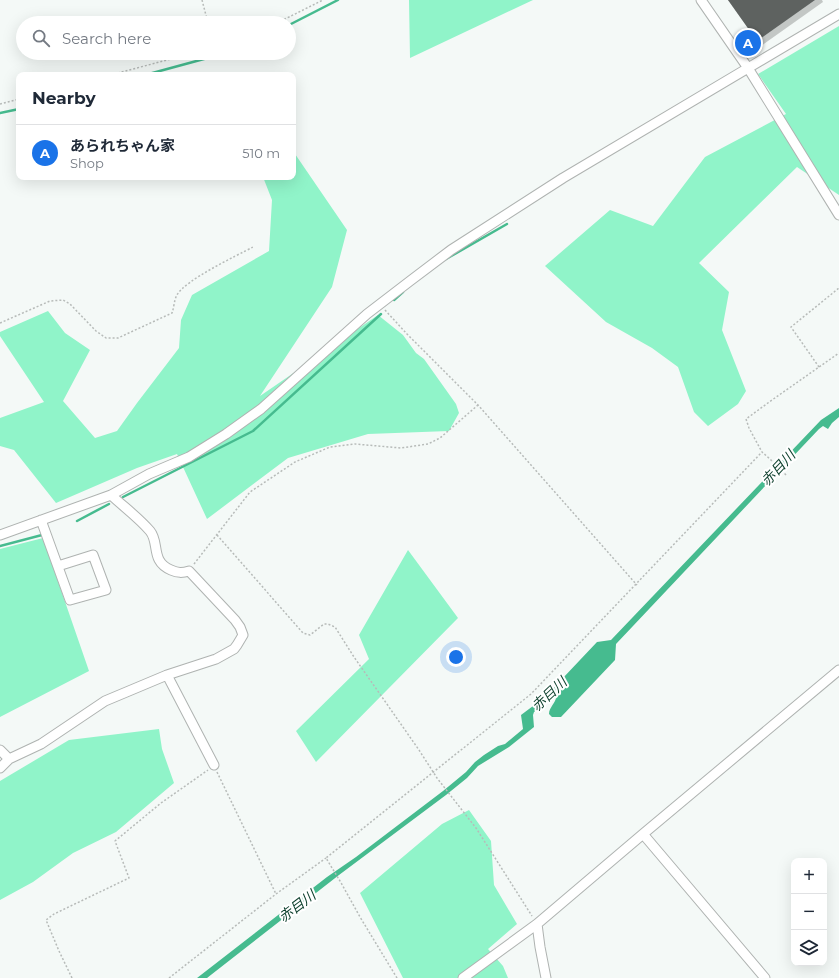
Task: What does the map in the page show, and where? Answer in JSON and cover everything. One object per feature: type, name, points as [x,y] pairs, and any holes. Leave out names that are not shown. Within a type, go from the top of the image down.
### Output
[{"type":"street","points":[[701,0],[748,68],[839,216]]},
{"type":"street","points":[[0,535],[111,495],[149,474],[189,457],[226,434],[261,409],[380,304],[450,250],[563,178],[839,14]]},
{"type":"street","points":[[0,768],[9,759],[41,744],[105,701],[167,675],[216,659],[234,648],[243,635],[235,620],[189,571],[177,573],[165,568],[158,559],[152,532],[111,495]]},
{"type":"street","points":[[41,520],[70,600],[106,590],[92,555],[58,566]]},
{"type":"street","points":[[463,978],[538,924],[839,670]]},
{"type":"street","points":[[167,675],[214,765]]},
{"type":"street","points":[[0,750],[9,759]]},
{"type":"street","points":[[643,834],[765,978]]},
{"type":"street","points":[[538,924],[540,947],[546,978]]},
{"type":"path","points":[[202,0],[206,16]]},
{"type":"path","points":[[291,16],[323,0]]},
{"type":"path","points":[[121,72],[167,60]]},
{"type":"path","points":[[0,104],[16,100]]},
{"type":"path","points":[[0,323],[50,301],[63,300],[70,304],[96,331],[106,338],[118,338],[172,313],[177,295],[182,290],[199,277],[253,247]]},
{"type":"path","points":[[819,367],[791,327],[839,288]]},
{"type":"path","points":[[380,304],[407,334],[478,405],[637,585]]},
{"type":"path","points":[[786,475],[762,452],[749,428],[746,419],[839,354]]},
{"type":"path","points":[[189,571],[250,492],[295,462],[330,447],[355,444],[401,448],[428,444],[440,438],[478,405]]},
{"type":"path","points":[[169,978],[276,894],[326,858],[531,694],[637,585],[762,452]]},
{"type":"path","points":[[218,535],[303,633],[310,635],[324,624],[335,627],[437,778],[476,828],[538,924]]},
{"type":"path","points":[[72,978],[46,920],[54,914],[129,878],[115,841],[161,803],[214,765],[276,894]]},
{"type":"path","points":[[326,858],[397,978]]},
{"type":"shaded area","points":[[409,0],[533,0],[410,58]]},
{"type":"shaded area","points":[[839,26],[839,195],[797,167],[699,263],[729,292],[722,330],[746,391],[738,404],[708,426],[694,412],[678,367],[652,348],[606,322],[545,266],[610,210],[653,226],[705,157],[786,114],[758,74]]},
{"type":"shaded area","points":[[296,155],[347,230],[332,287],[260,396],[378,315],[403,335],[416,353],[424,359],[456,404],[459,413],[449,431],[368,434],[288,458],[207,519],[177,454],[137,468],[56,503],[14,450],[0,446],[0,418],[44,402],[0,336],[0,332],[48,311],[65,333],[90,350],[63,401],[95,438],[117,431],[179,348],[181,320],[192,295],[269,251],[272,200],[264,180],[296,180]]},
{"type":"shaded area","points":[[43,538],[89,671],[0,717],[0,549]]},
{"type":"shaded area","points":[[408,550],[458,618],[316,762],[296,731],[369,659],[359,635]]},
{"type":"shaded area","points":[[159,729],[162,749],[174,783],[116,832],[73,853],[33,882],[0,900],[0,781],[69,740]]},
{"type":"shaded area","points":[[469,810],[491,841],[494,885],[517,924],[488,949],[503,966],[508,978],[403,978],[360,893],[442,824]]},
{"type":"water","name":"赤目川","points":[[839,408],[839,417],[828,429],[823,426],[819,429],[616,644],[615,660],[561,717],[552,717],[549,714],[556,696],[534,712],[534,727],[509,747],[478,766],[467,778],[446,795],[339,875],[207,978],[197,978],[327,877],[356,857],[443,791],[484,755],[498,746],[505,744],[523,729],[521,715],[545,697],[597,642],[611,640],[821,420]]},
{"type":"building","points":[[728,0],[815,0],[757,41]]},
{"type":"waterway","points":[[296,21],[338,0]]},
{"type":"waterway","points":[[156,72],[200,60]]},
{"type":"waterway","points":[[0,113],[16,110]]},
{"type":"waterway","points":[[446,259],[507,224]]},
{"type":"waterway","points":[[394,300],[403,292]]},
{"type":"waterway","points":[[123,497],[253,431],[381,314]]},
{"type":"waterway","points":[[77,521],[109,504]]},
{"type":"waterway","points":[[0,546],[42,535]]},
{"type":"place","name":"あられちゃん家","points":[[748,43]]}]
